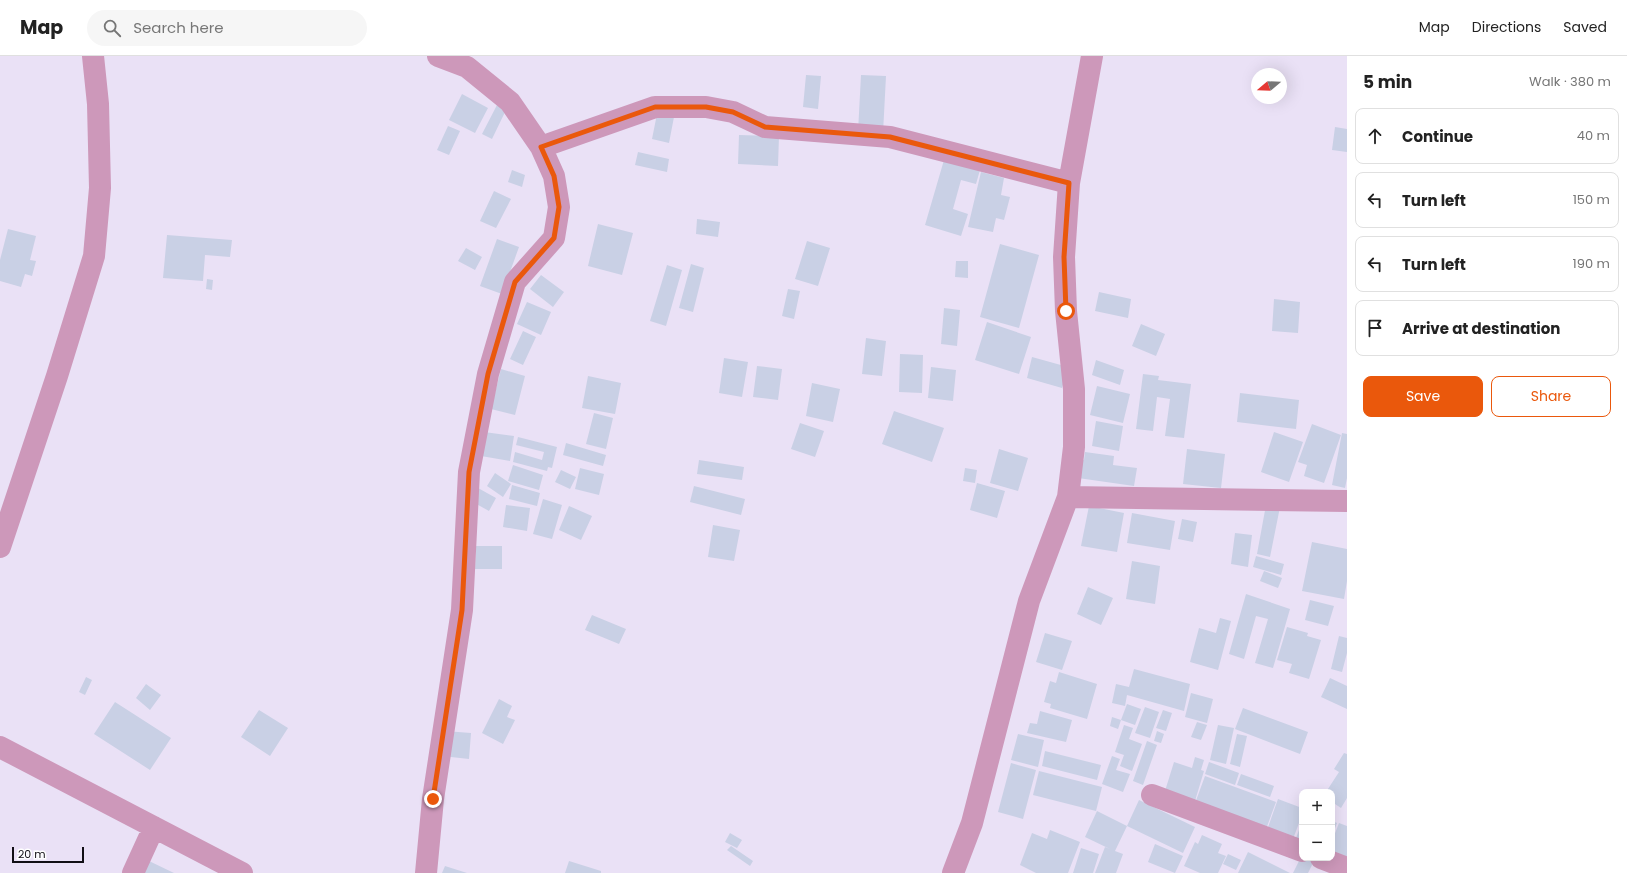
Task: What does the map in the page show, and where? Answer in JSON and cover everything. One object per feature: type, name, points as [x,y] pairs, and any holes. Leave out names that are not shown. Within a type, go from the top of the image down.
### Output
[{"type":"street","points":[[0,547],[57,376],[94,256],[100,188],[98,104],[93,56]]},
{"type":"street","points":[[426,873],[433,799],[462,610],[469,472],[488,374],[515,282],[554,238],[559,207],[554,176],[541,147],[510,102],[467,67],[438,56]]},
{"type":"street","points":[[953,873],[972,823],[1029,601],[1068,497],[1074,447],[1074,389],[1066,311],[1064,257],[1069,183],[1092,56]]},
{"type":"street","points":[[541,147],[655,107],[706,107],[733,112],[765,127],[890,137],[1069,183]]},
{"type":"street","points":[[1068,497],[1347,501]]},
{"type":"street","points":[[2,751],[242,873]]},
{"type":"street","points":[[1152,795],[1299,850]]},
{"type":"street","points":[[133,873],[154,827]]},
{"type":"street","points":[[1329,861],[1347,868]]},
{"type":"building","points":[[806,75],[821,76],[818,109],[803,107]]},
{"type":"building","points":[[861,75],[886,76],[883,133],[858,132]]},
{"type":"building","points":[[462,94],[488,108],[475,133],[449,120]]},
{"type":"building","points":[[497,105],[506,110],[492,139],[482,134]]},
{"type":"building","points":[[657,114],[674,117],[669,143],[652,139]]},
{"type":"building","points":[[448,126],[460,131],[449,155],[437,150]]},
{"type":"building","points":[[1335,127],[1347,129],[1347,152],[1332,150]]},
{"type":"building","points":[[739,135],[779,136],[778,166],[738,164]]},
{"type":"building","points":[[638,152],[669,159],[667,172],[635,165]]},
{"type":"building","points":[[944,160],[980,170],[976,184],[961,180],[953,209],[968,214],[961,236],[925,225]]},
{"type":"building","points":[[512,170],[525,175],[522,187],[508,182]]},
{"type":"building","points":[[981,172],[1004,178],[1001,195],[1010,197],[1004,220],[996,218],[993,232],[968,227]]},
{"type":"building","points":[[494,191],[511,199],[496,228],[480,221]]},
{"type":"building","points":[[697,219],[720,222],[718,237],[696,234]]},
{"type":"building","points":[[598,224],[633,233],[622,275],[588,266]]},
{"type":"building","points":[[8,229],[36,236],[30,260],[36,261],[32,276],[25,274],[21,287],[0,281],[0,260]]},
{"type":"building","points":[[167,235],[232,240],[230,257],[205,255],[203,281],[163,278]]},
{"type":"building","points":[[497,239],[519,247],[502,294],[480,286]]},
{"type":"building","points":[[807,241],[830,248],[818,286],[795,279]]},
{"type":"building","points":[[1000,244],[1039,255],[1019,328],[980,317]]},
{"type":"building","points":[[466,248],[482,257],[475,270],[458,261]]},
{"type":"building","points":[[956,261],[968,261],[968,278],[955,277]]},
{"type":"building","points":[[691,264],[704,268],[693,312],[679,308]]},
{"type":"building","points":[[667,265],[682,270],[666,326],[650,321]]},
{"type":"building","points":[[541,275],[564,292],[553,307],[530,289]]},
{"type":"building","points":[[207,279],[213,280],[212,290],[206,289]]},
{"type":"building","points":[[788,289],[800,291],[794,319],[782,316]]},
{"type":"building","points":[[1099,292],[1131,299],[1128,318],[1095,311]]},
{"type":"building","points":[[1274,299],[1300,302],[1298,333],[1272,331]]},
{"type":"building","points":[[527,302],[551,312],[541,335],[517,324]]},
{"type":"building","points":[[944,308],[960,310],[957,346],[941,344]]},
{"type":"building","points":[[987,322],[1031,337],[1019,374],[975,360]]},
{"type":"building","points":[[1141,324],[1165,334],[1156,356],[1132,346]]},
{"type":"building","points":[[523,331],[536,337],[523,365],[510,359]]},
{"type":"building","points":[[866,338],[886,341],[882,376],[862,374]]},
{"type":"building","points":[[900,354],[923,355],[922,393],[899,392]]},
{"type":"building","points":[[1032,357],[1068,367],[1062,388],[1027,378]]},
{"type":"building","points":[[724,358],[748,362],[742,397],[719,393]]},
{"type":"building","points":[[1096,360],[1124,370],[1120,385],[1092,375]]},
{"type":"building","points":[[757,366],[782,369],[778,400],[753,397]]},
{"type":"building","points":[[931,367],[956,370],[953,401],[928,398]]},
{"type":"building","points":[[501,369],[525,376],[515,415],[491,409]]},
{"type":"building","points":[[1143,374],[1159,376],[1158,380],[1191,384],[1184,438],[1165,436],[1170,399],[1157,397],[1153,431],[1136,429]]},
{"type":"building","points":[[588,376],[621,383],[615,414],[582,408]]},
{"type":"building","points":[[812,383],[840,389],[833,422],[806,416]]},
{"type":"building","points":[[1097,386],[1130,394],[1123,423],[1090,415]]},
{"type":"building","points":[[1240,393],[1299,400],[1296,429],[1237,422]]},
{"type":"building","points":[[894,411],[944,428],[932,462],[882,444]]},
{"type":"building","points":[[594,413],[613,418],[606,449],[586,444]]},
{"type":"building","points":[[1096,421],[1123,426],[1119,451],[1092,446]]},
{"type":"building","points":[[800,423],[824,431],[815,457],[791,449]]},
{"type":"building","points":[[1312,424],[1341,435],[1324,483],[1304,476],[1307,465],[1298,462]]},
{"type":"building","points":[[484,432],[514,436],[510,461],[481,456]]},
{"type":"building","points":[[1274,432],[1303,442],[1289,482],[1261,472]]},
{"type":"building","points":[[1342,433],[1347,434],[1347,478],[1345,488],[1332,485]]},
{"type":"building","points":[[518,437],[557,447],[552,468],[548,467],[547,471],[513,462],[515,452],[542,460],[544,452],[516,445]]},
{"type":"building","points":[[566,443],[606,455],[603,466],[563,455]]},
{"type":"building","points":[[999,449],[1028,458],[1018,491],[990,483]]},
{"type":"building","points":[[1187,449],[1225,454],[1221,488],[1183,484]]},
{"type":"building","points":[[1085,452],[1114,456],[1113,465],[1137,468],[1134,486],[1078,478],[1080,459],[1084,460]]},
{"type":"building","points":[[699,460],[744,467],[742,480],[697,474]]},
{"type":"building","points":[[513,465],[543,475],[539,490],[508,481]]},
{"type":"building","points":[[580,468],[604,474],[599,495],[575,489]]},
{"type":"building","points":[[965,468],[977,470],[975,483],[963,481]]},
{"type":"building","points":[[561,470],[576,477],[570,489],[555,482]]},
{"type":"building","points":[[495,473],[511,484],[503,497],[487,486]]},
{"type":"building","points":[[977,483],[1005,491],[997,518],[970,510]]},
{"type":"building","points":[[512,485],[540,493],[537,506],[509,499]]},
{"type":"building","points":[[694,486],[745,499],[741,515],[690,502]]},
{"type":"building","points":[[478,488],[496,498],[489,511],[471,501]]},
{"type":"building","points":[[543,499],[562,505],[552,539],[533,534]]},
{"type":"building","points":[[506,505],[530,508],[527,531],[503,527]]},
{"type":"building","points":[[1266,505],[1280,507],[1270,557],[1257,554]]},
{"type":"building","points":[[569,506],[592,516],[581,540],[559,530]]},
{"type":"building","points":[[1089,506],[1124,513],[1117,552],[1081,546]]},
{"type":"building","points":[[1132,513],[1175,521],[1170,550],[1127,543]]},
{"type":"building","points":[[1182,519],[1197,522],[1193,542],[1178,539]]},
{"type":"building","points":[[713,525],[740,530],[734,561],[708,557]]},
{"type":"building","points":[[1235,533],[1252,535],[1248,567],[1231,564]]},
{"type":"building","points":[[1312,542],[1347,549],[1347,581],[1344,599],[1302,591]]},
{"type":"building","points":[[476,546],[502,546],[502,569],[475,569]]},
{"type":"building","points":[[1256,556],[1284,564],[1281,575],[1253,567]]},
{"type":"building","points":[[1132,561],[1160,566],[1155,604],[1126,599]]},
{"type":"building","points":[[1264,571],[1282,578],[1278,588],[1260,581]]},
{"type":"building","points":[[1088,587],[1113,598],[1101,625],[1077,614]]},
{"type":"building","points":[[1246,594],[1290,609],[1273,668],[1255,663],[1268,619],[1256,616],[1244,659],[1229,654]]},
{"type":"building","points":[[1310,600],[1334,606],[1328,626],[1305,620]]},
{"type":"building","points":[[592,615],[626,629],[619,644],[585,630]]},
{"type":"building","points":[[1220,618],[1231,621],[1218,670],[1190,662],[1199,628],[1216,633]]},
{"type":"building","points":[[1287,627],[1308,633],[1307,636],[1321,640],[1309,679],[1289,673],[1292,664],[1277,660]]},
{"type":"building","points":[[1045,633],[1072,641],[1062,670],[1036,662]]},
{"type":"building","points":[[1339,636],[1347,638],[1347,653],[1342,672],[1331,669]]},
{"type":"building","points":[[1134,669],[1190,684],[1184,711],[1127,695],[1125,706],[1112,703],[1116,684],[1129,687]]},
{"type":"building","points":[[1059,672],[1097,684],[1087,719],[1050,708],[1051,704],[1044,702],[1050,681],[1056,683]]},
{"type":"building","points":[[86,677],[92,680],[85,695],[79,692]]},
{"type":"building","points":[[1330,678],[1347,686],[1347,709],[1321,697]]},
{"type":"building","points":[[146,684],[161,695],[150,710],[136,698]]},
{"type":"building","points":[[1191,693],[1213,699],[1207,723],[1185,717]]},
{"type":"building","points":[[499,699],[512,706],[507,717],[515,720],[503,744],[482,733]]},
{"type":"building","points":[[115,702],[171,738],[150,770],[94,734]]},
{"type":"building","points":[[1127,704],[1141,709],[1135,725],[1121,720]]},
{"type":"building","points":[[1145,707],[1159,712],[1150,738],[1135,733]]},
{"type":"building","points":[[1243,708],[1308,732],[1300,754],[1235,729]]},
{"type":"building","points":[[259,710],[288,728],[270,756],[241,737]]},
{"type":"building","points":[[1163,710],[1172,713],[1166,731],[1156,728]]},
{"type":"building","points":[[1040,711],[1072,720],[1066,742],[1027,733],[1030,723],[1037,724]]},
{"type":"building","points":[[1112,717],[1121,720],[1118,729],[1110,726]]},
{"type":"building","points":[[1197,722],[1207,725],[1201,740],[1191,737]]},
{"type":"building","points":[[1124,725],[1133,728],[1129,739],[1142,744],[1132,771],[1120,766],[1124,755],[1115,752]]},
{"type":"building","points":[[1218,725],[1234,728],[1226,764],[1210,760]]},
{"type":"building","points":[[445,731],[471,733],[469,759],[442,756]]},
{"type":"building","points":[[1157,731],[1164,734],[1161,743],[1154,741]]},
{"type":"building","points":[[1018,734],[1044,740],[1038,767],[1011,760]]},
{"type":"building","points":[[1237,734],[1247,736],[1240,767],[1230,764]]},
{"type":"building","points":[[1147,741],[1157,745],[1143,785],[1133,781]]},
{"type":"building","points":[[1045,751],[1101,765],[1097,780],[1042,766]]},
{"type":"building","points":[[1344,753],[1347,754],[1347,798],[1341,808],[1335,804],[1335,789],[1328,789],[1339,772],[1334,769]]},
{"type":"building","points":[[1112,756],[1120,759],[1116,770],[1130,774],[1123,792],[1102,784]]},
{"type":"building","points":[[1195,757],[1204,760],[1201,770],[1204,771],[1195,801],[1165,791],[1174,762],[1192,768]]},
{"type":"building","points":[[1209,762],[1239,773],[1235,785],[1205,774]]},
{"type":"building","points":[[1011,763],[1036,770],[1023,819],[998,812]]},
{"type":"building","points":[[1039,771],[1102,787],[1096,811],[1033,795]]},
{"type":"building","points":[[1241,774],[1274,786],[1270,797],[1237,785]]},
{"type":"building","points":[[1205,776],[1276,802],[1265,832],[1194,806]]},
{"type":"building","points":[[1278,799],[1299,807],[1299,823],[1293,839],[1267,830]]},
{"type":"building","points":[[1139,800],[1195,827],[1183,853],[1127,826]]},
{"type":"building","points":[[1097,811],[1127,826],[1115,851],[1123,854],[1116,873],[1095,873],[1105,847],[1110,849],[1085,837]]},
{"type":"building","points":[[1339,823],[1347,826],[1347,860],[1335,855],[1335,833]]},
{"type":"building","points":[[1050,830],[1080,842],[1068,873],[1036,873],[1020,865],[1032,833],[1047,839]]},
{"type":"building","points":[[1299,830],[1299,839],[1296,838]]},
{"type":"building","points":[[730,833],[742,840],[737,848],[725,842]]},
{"type":"building","points":[[1202,835],[1222,844],[1218,853],[1226,856],[1218,873],[1200,873],[1184,866],[1195,842],[1198,844]]},
{"type":"building","points":[[1155,844],[1183,856],[1175,873],[1148,862]]},
{"type":"building","points":[[731,846],[753,861],[750,866],[727,850]]},
{"type":"building","points":[[1081,848],[1099,854],[1093,873],[1073,873]]},
{"type":"building","points":[[1248,852],[1290,873],[1238,873]]},
{"type":"building","points":[[1228,854],[1241,860],[1236,870],[1223,864]]},
{"type":"building","points":[[149,861],[174,873],[143,873]]},
{"type":"building","points":[[569,861],[601,871],[601,873],[565,873]]},
{"type":"building","points":[[1299,861],[1314,861],[1308,873],[1293,873]]},
{"type":"building","points":[[445,866],[467,873],[442,873]]},
{"type":"route","points":[[433,799],[462,610],[469,472],[488,374],[515,282],[554,238],[559,207],[554,176],[541,147],[655,107],[706,107],[733,112],[765,127],[890,137],[1069,183],[1064,257],[1066,311]]}]
